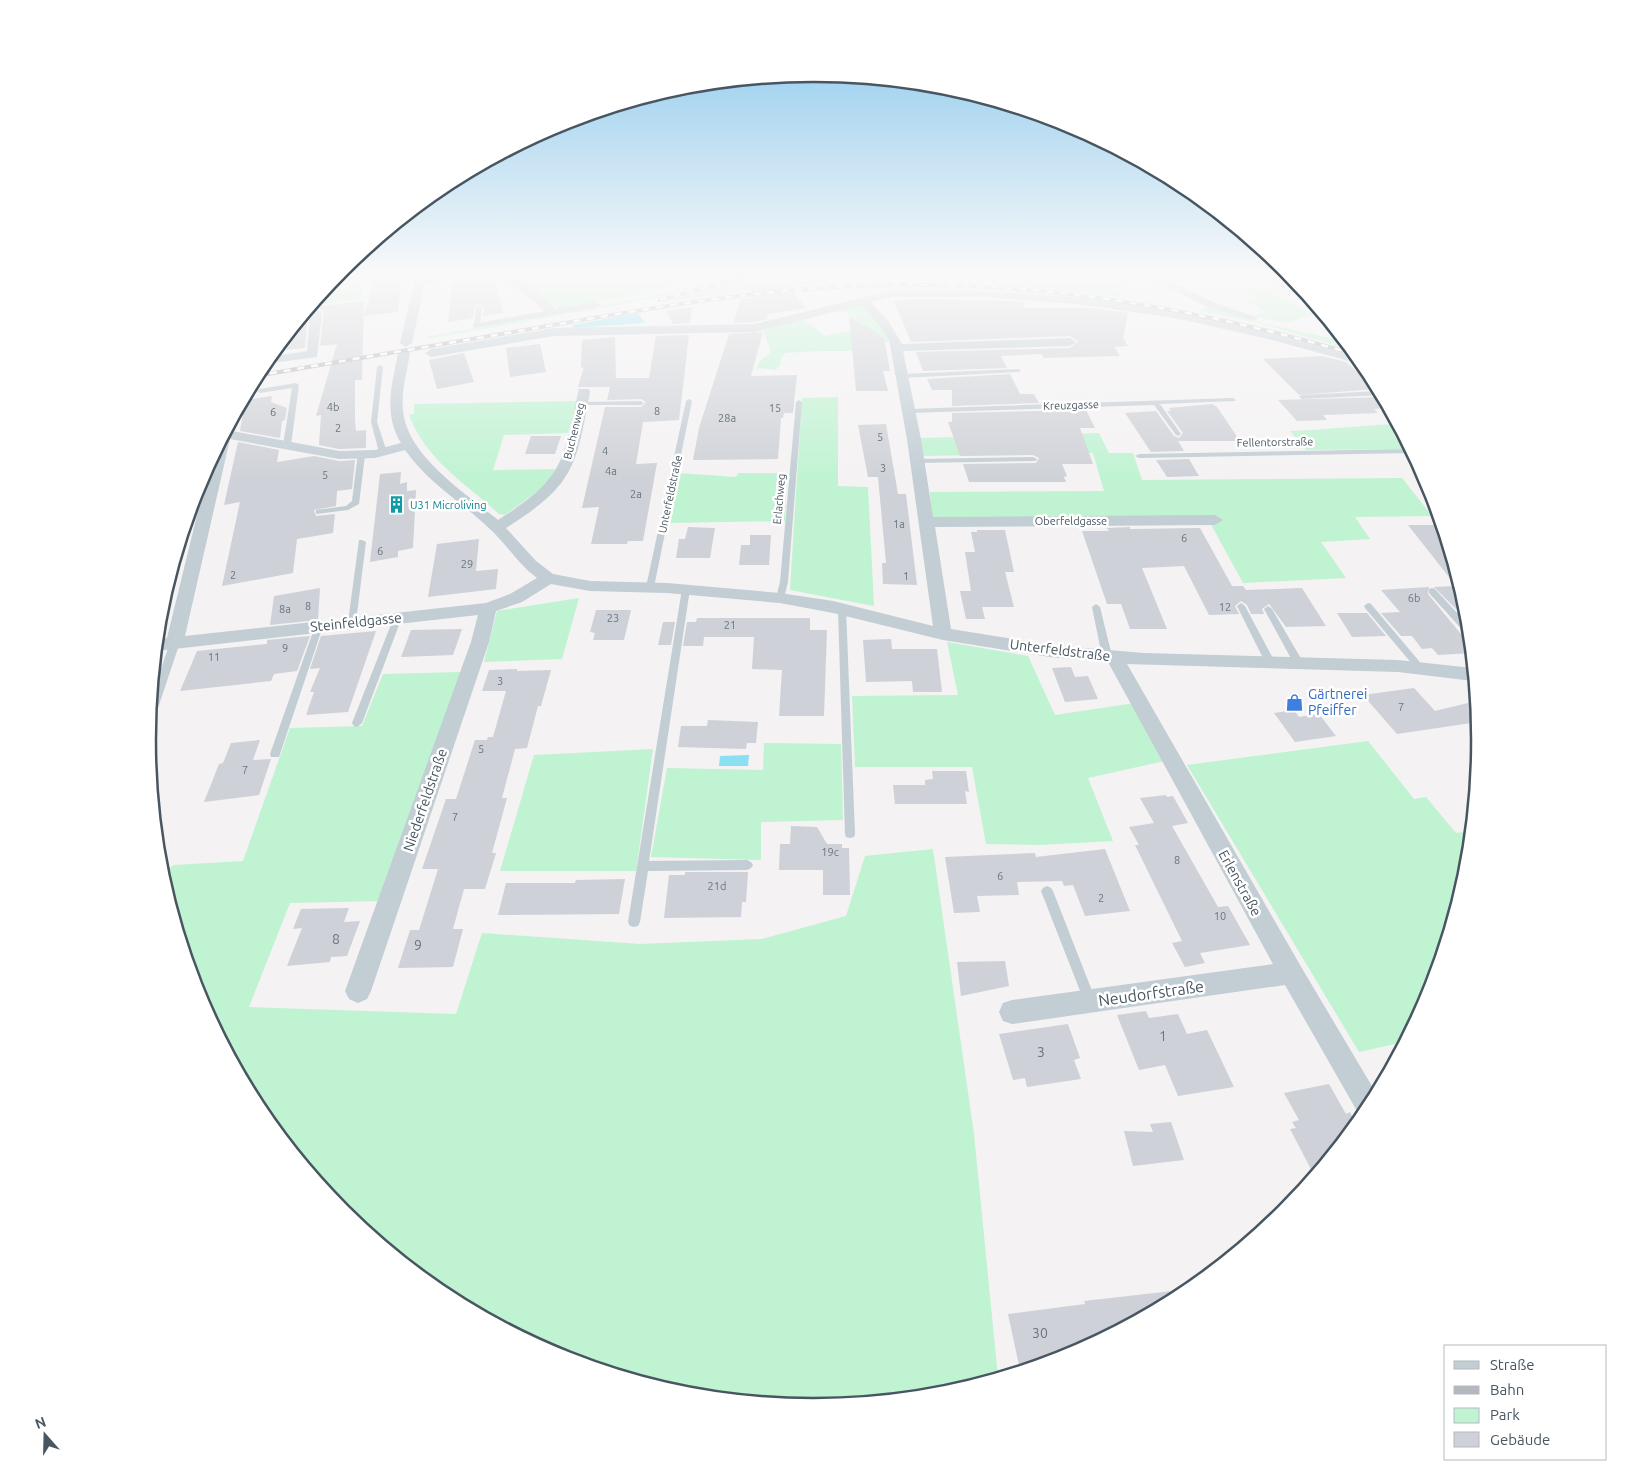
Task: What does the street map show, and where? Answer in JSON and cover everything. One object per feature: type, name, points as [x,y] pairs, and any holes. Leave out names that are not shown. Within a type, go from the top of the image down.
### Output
[{"type":"street","points":[[278,359],[313,354],[314,344]]},
{"type":"street","name":"Unterfeldstraße","points":[[406,344],[396,406],[400,427],[409,445],[432,473],[497,527],[530,565],[548,578],[590,586],[686,589],[780,598],[842,609],[943,634],[1050,651],[1111,657],[1298,662],[1421,669],[1467,674]]},
{"type":"street","points":[[431,353],[486,344]]},
{"type":"street","points":[[895,344],[917,460],[943,634]]},
{"type":"street","points":[[896,348],[1010,344]]},
{"type":"street","points":[[1302,344],[1348,358]]},
{"type":"street","name":"Buchenweg","points":[[497,527],[520,513],[551,487],[562,474],[582,398]]},
{"type":"street","points":[[231,435],[340,455],[383,452],[409,445]]},
{"type":"street","points":[[175,642],[217,464]]},
{"type":"street","name":"Oberfeldgasse","points":[[926,522],[1216,520]]},
{"type":"street","name":"Steinfeldgasse","points":[[164,644],[488,608],[516,598],[548,578]]},
{"type":"street","name":"Niederfeldstraße","points":[[358,991],[476,655],[488,608]]},
{"type":"street","name":"Erlenstraße","points":[[1111,657],[1364,1098]]},
{"type":"street","name":"Neudorfstraße","points":[[1012,1012],[1291,973]]},
{"type":"lane","points":[[380,367],[374,422],[383,452]]},
{"type":"lane","points":[[902,376],[1018,371]]},
{"type":"lane","points":[[260,391],[296,385],[287,445]]},
{"type":"lane","points":[[1302,397],[1372,393]]},
{"type":"lane","points":[[582,398],[641,403]]},
{"type":"lane","name":"Kreuzgasse","points":[[909,412],[1232,400]]},
{"type":"lane","name":"Unterfeldstraße","points":[[650,587],[689,401]]},
{"type":"lane","name":"Erlachweg","points":[[780,598],[784,582],[799,402]]},
{"type":"lane","points":[[1155,402],[1178,434]]},
{"type":"lane","name":"Fellentorstraße","points":[[1139,456],[1404,451]]},
{"type":"lane","points":[[319,512],[348,508],[356,502],[361,455]]},
{"type":"lane","points":[[917,460],[1033,460]]},
{"type":"lane","points":[[352,622],[362,542]]},
{"type":"lane","points":[[634,922],[686,589]]},
{"type":"lane","points":[[1432,590],[1460,621]]},
{"type":"lane","points":[[1241,606],[1270,662]]},
{"type":"lane","points":[[1368,606],[1421,669]]},
{"type":"lane","points":[[1096,607],[1111,657]]},
{"type":"lane","points":[[842,609],[850,834]]},
{"type":"lane","points":[[1268,609],[1298,662]]},
{"type":"lane","points":[[357,722],[398,617]]},
{"type":"lane","points":[[275,754],[319,626]]},
{"type":"lane","points":[[157,695],[175,642]]},
{"type":"lane","points":[[643,866],[747,864]]},
{"type":"lane","points":[[1047,891],[1090,1001]]},
{"type":"green space","points":[[768,344],[881,344],[856,351],[785,353],[776,370],[757,368],[760,361],[771,352]]},
{"type":"green space","points":[[838,397],[838,486],[868,487],[874,606],[790,590],[802,398]]},
{"type":"green space","points":[[577,401],[568,433],[504,435],[493,470],[558,469],[549,483],[505,515],[499,514],[436,458],[416,431],[409,415],[414,414],[414,404]]},
{"type":"green space","points":[[1390,424],[1403,449],[1306,450],[1290,431],[1317,430]]},
{"type":"green space","points":[[1099,433],[1109,453],[1133,453],[1142,480],[1402,478],[1431,516],[1355,517],[1370,539],[1321,542],[1346,578],[1243,583],[1207,517],[932,519],[930,492],[1104,491],[1093,453],[922,456],[921,438]]},
{"type":"green space","points":[[678,473],[736,477],[738,473],[787,473],[785,521],[668,523]]},
{"type":"green space","points":[[579,598],[562,659],[484,662],[497,611]]},
{"type":"green space","points":[[947,642],[1028,656],[1055,715],[1135,703],[1169,760],[1088,778],[1113,841],[1040,845],[986,844],[972,767],[855,767],[852,696],[958,695]]},
{"type":"green space","points":[[461,672],[381,901],[290,903],[249,1007],[456,1014],[482,933],[639,944],[762,939],[846,916],[865,856],[933,849],[974,1134],[997,1371],[942,1385],[899,1392],[814,1398],[728,1392],[685,1385],[643,1375],[602,1363],[523,1330],[448,1287],[413,1262],[380,1234],[319,1174],[267,1105],[244,1069],[224,1031],[206,992],[191,951],[178,910],[169,868],[174,865],[243,861],[290,728],[362,726],[383,674]]},
{"type":"green space","points":[[1368,741],[1414,799],[1426,797],[1456,833],[1464,832],[1449,910],[1436,951],[1421,992],[1396,1044],[1359,1052],[1187,765]]},
{"type":"green space","points":[[764,743],[841,744],[843,820],[761,822],[761,860],[651,857],[667,768],[763,770]]},
{"type":"green space","points":[[653,749],[636,871],[500,871],[534,755]]},
{"type":"water","points":[[749,755],[748,766],[719,766],[720,756]]},
{"type":"building","points":[[289,344],[305,344],[305,348],[285,350]]},
{"type":"building","points":[[320,344],[336,344],[320,346]]},
{"type":"building","points":[[337,344],[363,344],[362,380],[355,380],[355,420],[356,431],[366,430],[366,448],[339,449],[319,445],[321,415],[316,416]]},
{"type":"building","points":[[540,344],[546,372],[510,377],[506,348]]},
{"type":"building","points":[[582,344],[615,344],[616,378],[649,378],[655,344],[688,344],[679,420],[643,422],[636,464],[657,463],[643,541],[628,541],[627,544],[591,544],[599,507],[582,508],[605,407],[641,407],[646,402],[641,399],[607,400],[610,387],[578,387],[584,367],[581,368]]},
{"type":"building","points":[[726,344],[760,344],[751,376],[797,375],[793,413],[784,413],[783,418],[781,418],[778,459],[693,460],[699,428]]},
{"type":"building","points":[[852,344],[885,344],[890,371],[883,371],[888,391],[856,391]]},
{"type":"building","points":[[1074,344],[1127,344],[1128,346],[1114,347],[1120,356],[1044,358],[1041,354],[1001,356],[1007,368],[923,371],[916,352],[1070,348]]},
{"type":"building","points":[[464,353],[474,382],[437,389],[429,360]]},
{"type":"building","points":[[1322,356],[1346,362],[1358,373],[1369,390],[1299,395],[1263,359]]},
{"type":"building","points":[[1010,374],[1020,394],[1034,394],[1039,403],[952,406],[952,390],[932,390],[927,379]]},
{"type":"building","points":[[272,396],[271,402],[287,408],[285,420],[282,421],[280,438],[240,431],[243,413],[252,399]]},
{"type":"building","points":[[1374,397],[1381,408],[1374,409],[1378,413],[1323,415],[1327,420],[1297,421],[1278,400]]},
{"type":"building","points":[[1212,404],[1217,407],[1240,441],[1178,441],[1184,451],[1151,452],[1125,413],[1156,411],[1174,436],[1179,438],[1183,433],[1167,411],[1171,411],[1169,408]]},
{"type":"building","points":[[1086,410],[1095,428],[1080,428],[1093,464],[1062,464],[1067,476],[1064,477],[1066,482],[969,482],[963,464],[1036,463],[1039,458],[1033,455],[960,456],[948,422],[952,422],[952,413]]},
{"type":"building","points":[[886,424],[898,494],[906,494],[917,585],[883,584],[882,563],[886,563],[878,477],[868,477],[858,425]]},
{"type":"building","points":[[531,436],[561,436],[555,454],[525,454]]},
{"type":"building","points":[[238,442],[279,450],[277,462],[314,456],[339,461],[355,460],[352,489],[337,491],[336,506],[314,510],[316,516],[335,514],[333,533],[297,539],[293,573],[222,586],[240,502],[224,505]]},
{"type":"building","points":[[1189,459],[1199,476],[1167,477],[1156,460]]},
{"type":"building","points":[[401,472],[400,484],[407,482],[407,491],[416,490],[413,548],[398,551],[398,557],[370,562],[380,474]]},
{"type":"building","points":[[1408,525],[1435,525],[1451,580]]},
{"type":"building","points":[[688,527],[715,528],[710,558],[676,558],[679,539],[685,539]]},
{"type":"building","points":[[1130,527],[1130,529],[1200,528],[1232,586],[1243,586],[1246,590],[1302,588],[1326,626],[1286,627],[1269,604],[1262,609],[1264,614],[1251,614],[1247,605],[1241,601],[1235,606],[1239,614],[1209,615],[1184,566],[1142,568],[1167,629],[1130,629],[1121,604],[1107,604],[1082,531],[1109,531],[1107,528]]},
{"type":"building","points":[[977,530],[1005,530],[1014,572],[1005,572],[1014,607],[982,607],[985,619],[966,619],[960,591],[971,591],[965,552],[975,552],[971,532],[977,532]]},
{"type":"building","points":[[750,535],[771,535],[769,565],[739,565],[741,545],[750,545]]},
{"type":"building","points":[[479,539],[476,571],[498,569],[496,589],[428,597],[437,544]]},
{"type":"building","points":[[1452,586],[1457,609],[1456,609],[1434,587]]},
{"type":"building","points":[[1429,587],[1428,594],[1462,635],[1465,653],[1438,655],[1432,648],[1422,649],[1412,636],[1401,636],[1381,613],[1400,612],[1381,590]]},
{"type":"building","points":[[320,588],[318,620],[270,625],[274,596]]},
{"type":"building","points":[[596,610],[631,610],[624,640],[593,640],[595,633],[590,632]]},
{"type":"building","points":[[1337,613],[1367,613],[1386,636],[1352,637]]},
{"type":"building","points":[[697,618],[810,618],[810,630],[827,630],[824,716],[779,716],[782,670],[752,669],[754,637],[704,637],[703,646],[683,646],[687,622],[696,622]]},
{"type":"building","points":[[663,622],[675,622],[671,645],[658,645]]},
{"type":"building","points":[[462,629],[453,655],[401,657],[411,630]]},
{"type":"building","points":[[376,631],[348,712],[306,715],[314,692],[310,692],[320,668],[310,669],[321,636]]},
{"type":"building","points":[[310,636],[297,671],[274,674],[271,681],[180,691],[197,651],[267,644],[267,640]]},
{"type":"building","points":[[891,639],[892,649],[937,649],[942,692],[913,692],[912,681],[866,682],[863,640]]},
{"type":"building","points":[[1071,667],[1075,677],[1088,676],[1098,699],[1065,702],[1052,668]]},
{"type":"building","points":[[517,669],[517,671],[551,670],[541,706],[538,706],[527,748],[515,749],[502,798],[507,798],[492,853],[496,853],[485,889],[464,889],[453,929],[463,929],[453,967],[398,968],[410,930],[419,930],[438,869],[422,869],[446,799],[456,799],[475,740],[487,740],[488,737],[493,737],[506,691],[482,691],[489,670]]},
{"type":"building","points":[[1414,688],[1435,711],[1470,702],[1471,723],[1397,734],[1363,695]]},
{"type":"building","points":[[1294,710],[1299,717],[1319,714],[1336,736],[1295,742],[1274,713]]},
{"type":"building","points":[[708,720],[758,722],[756,743],[747,743],[746,749],[678,747],[681,726],[707,726]]},
{"type":"building","points":[[260,740],[253,760],[271,759],[259,795],[204,802],[219,764],[223,763],[231,743]]},
{"type":"building","points":[[932,771],[966,771],[969,792],[965,791],[967,804],[895,804],[893,785],[925,785],[925,780],[933,779]]},
{"type":"building","points":[[1166,795],[1167,797],[1173,796],[1188,823],[1172,826],[1218,907],[1228,906],[1250,945],[1200,953],[1205,963],[1185,967],[1172,943],[1182,941],[1135,845],[1139,845],[1129,827],[1154,823],[1140,798]]},
{"type":"building","points":[[791,826],[817,827],[827,844],[842,844],[842,848],[849,848],[850,895],[823,895],[823,870],[779,870],[780,844],[790,844]]},
{"type":"building","points":[[1105,849],[1130,911],[1085,916],[1073,885],[1064,886],[1062,881],[1017,882],[1019,895],[977,896],[980,912],[954,913],[945,857],[1035,853],[1036,857]]},
{"type":"building","points":[[685,872],[748,872],[746,902],[742,902],[741,917],[664,918],[669,875],[685,875]]},
{"type":"building","points":[[625,879],[619,914],[498,915],[506,883],[575,883],[576,880]]},
{"type":"building","points":[[349,908],[344,922],[360,921],[347,956],[331,957],[330,962],[287,966],[302,928],[293,929],[301,909]]},
{"type":"building","points":[[1005,961],[1009,986],[961,996],[957,962]]},
{"type":"building","points":[[1146,1011],[1149,1018],[1178,1014],[1187,1034],[1207,1030],[1234,1087],[1178,1096],[1165,1065],[1139,1070],[1117,1015]]},
{"type":"building","points":[[1068,1024],[1080,1058],[1074,1060],[1081,1079],[1027,1087],[1025,1078],[1013,1080],[999,1034]]},
{"type":"building","points":[[1329,1084],[1346,1114],[1350,1112],[1352,1116],[1311,1170],[1290,1129],[1296,1128],[1292,1122],[1299,1120],[1284,1093]]},
{"type":"building","points":[[1171,1122],[1184,1160],[1133,1166],[1124,1131],[1153,1132],[1150,1124]]},
{"type":"building","points":[[1172,1291],[1104,1330],[1019,1365],[1008,1314],[1085,1304],[1084,1301]]},
{"type":"railway","points":[[268,374],[442,344]]},
{"type":"railway","points":[[1319,344],[1343,351]]},
{"type":"place","name":"U31 Microliving","points":[[396,505]]},
{"type":"place","name":"Gärtnerei Pfeiffer","points":[[1294,702]]}]
